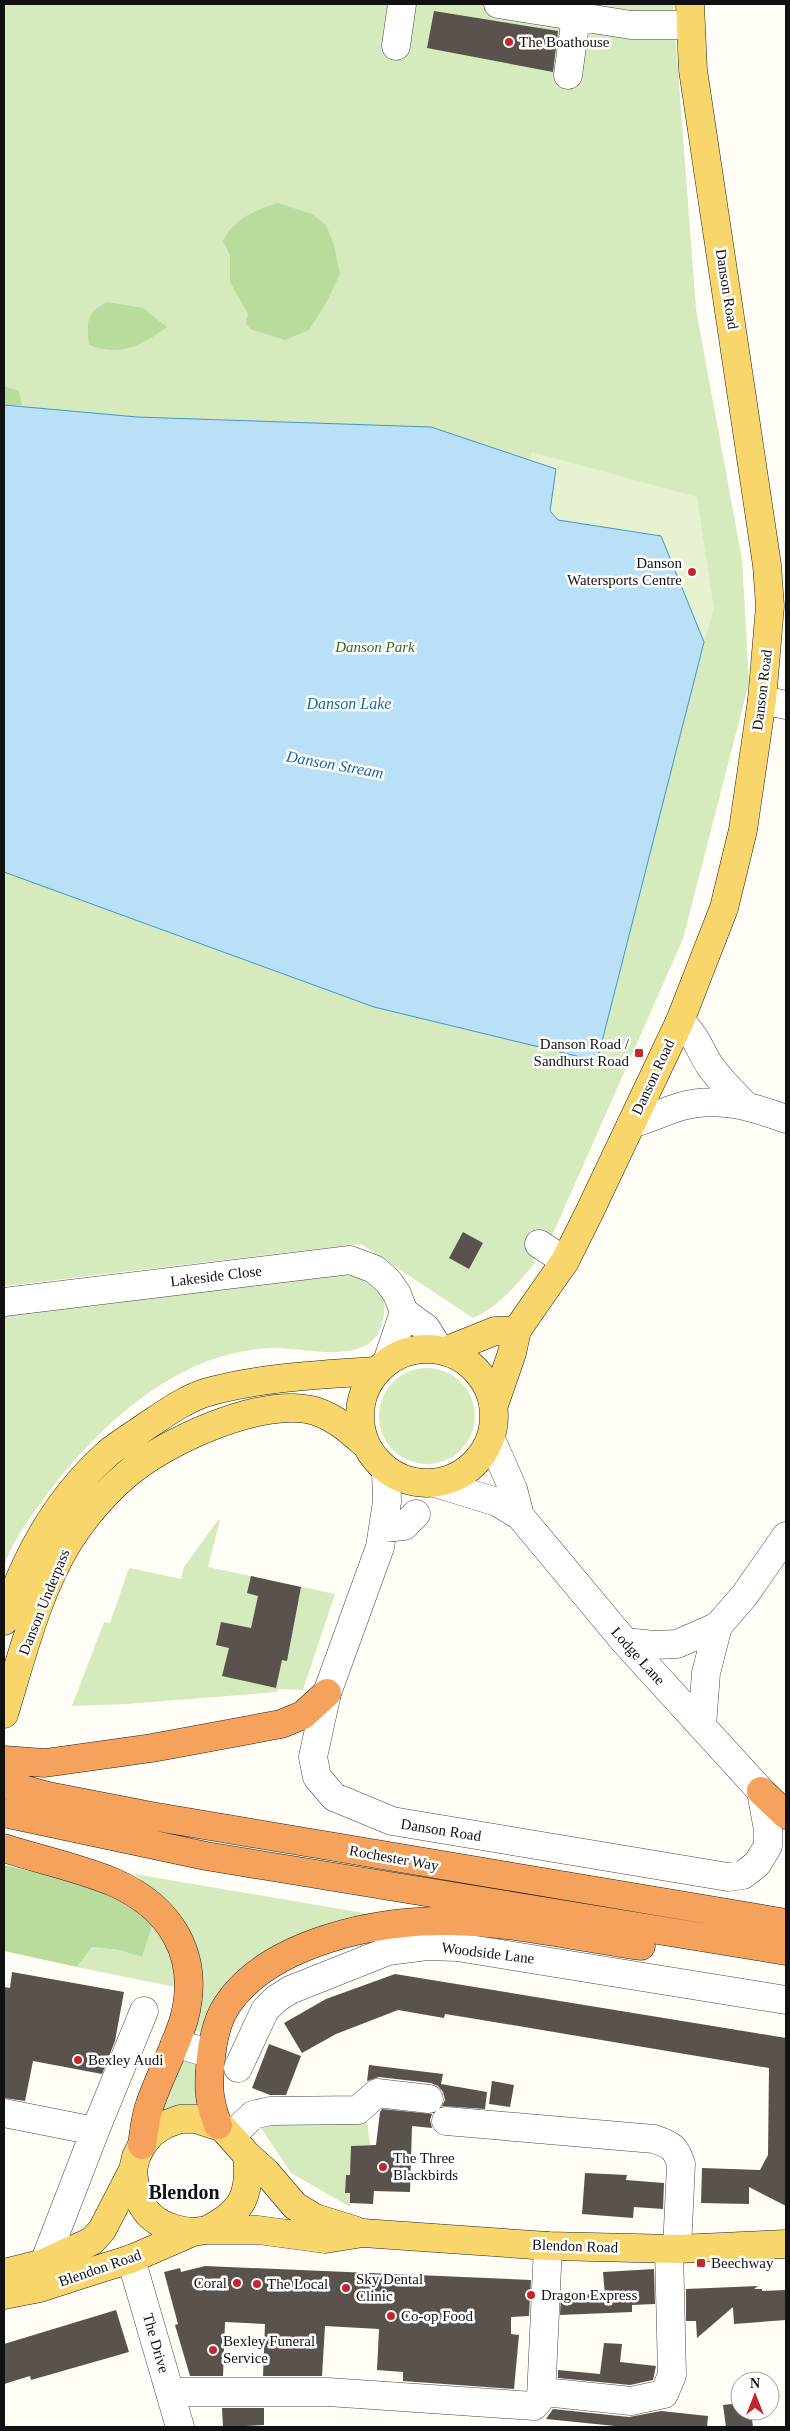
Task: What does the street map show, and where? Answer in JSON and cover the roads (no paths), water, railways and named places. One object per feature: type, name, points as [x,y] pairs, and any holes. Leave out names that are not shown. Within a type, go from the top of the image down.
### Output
[{"type":"highway","points":[[4,1760],[45,1764],[152,1748],[281,1724],[303,1715],[327,1693]]},
{"type":"highway","name":"Rochester Way","points":[[4,1784],[48,1796],[151,1816],[786,1923]]},
{"type":"highway","points":[[760,1792],[786,1815]]},
{"type":"highway","name":"Rochester Way","points":[[4,1813],[206,1856],[786,1951]]},
{"type":"highway","points":[[4,1848],[113,1882],[142,1898],[166,1919],[183,1945],[188,1971],[189,1997],[174,2044],[148,2109],[142,2144]]},
{"type":"highway","points":[[232,2138],[208,2094],[211,2054],[216,2027],[222,2013],[236,1992],[273,1964],[332,1937],[382,1924],[450,1920],[488,1923],[786,1967]]},
{"type":"main road","name":"Danson Road","points":[[494,1405],[512,1353],[517,1330],[565,1261],[680,1021],[724,908],[774,702],[778,607],[763,529],[693,70],[690,14]]},
{"type":"main road","points":[[442,1350],[494,1331],[517,1330]]},
{"type":"main road","points":[[423,1348],[442,1350],[462,1358],[477,1371],[488,1387],[494,1405],[491,1439],[481,1457],[466,1471],[452,1479],[435,1483],[416,1483],[400,1478],[377,1462],[365,1444],[360,1425],[360,1406],[366,1387],[382,1367],[407,1352],[423,1348]]},
{"type":"main road","name":"Danson Underpass","points":[[4,1622],[28,1558],[61,1501],[108,1453],[167,1412],[206,1393],[245,1384],[382,1367]]},
{"type":"main road","name":"Danson Underpass","points":[[4,1714],[33,1622],[50,1580],[69,1541],[96,1504],[127,1474],[186,1437],[234,1418],[288,1408],[314,1411],[342,1422],[365,1444]]},
{"type":"main road","name":"Blendon Road","points":[[4,2273],[44,2263],[92,2241],[102,2230],[133,2170],[142,2144],[152,2133],[164,2125],[180,2119],[196,2119],[232,2138],[296,2206],[315,2218],[364,2234]]},
{"type":"main road","name":"Blendon Road","points":[[4,2295],[40,2288],[131,2259],[200,2231],[230,2216],[245,2197],[249,2172],[232,2138]]},
{"type":"main road","name":"Blendon Road","points":[[133,2170],[134,2190],[142,2207],[156,2222],[174,2230],[258,2230],[325,2239],[364,2234],[548,2246],[673,2249],[786,2244]]},
{"type":"street","points":[[396,46],[402,4]]},
{"type":"street","points":[[498,4],[630,25],[690,14]]},
{"type":"street","points":[[568,75],[576,17]]},
{"type":"street","points":[[680,1021],[696,1038],[718,1076],[744,1104]]},
{"type":"street","points":[[631,1124],[695,1103],[744,1104],[786,1119]]},
{"type":"street","points":[[539,1244],[565,1261]]},
{"type":"street","name":"Lakeside Close","points":[[4,1302],[350,1260],[374,1269],[388,1281],[397,1294],[404,1312],[426,1328],[442,1350]]},
{"type":"street","points":[[382,1367],[404,1312]]},
{"type":"street","name":"Lodge Lane","points":[[491,1439],[513,1489],[520,1516]]},
{"type":"street","name":"Danson Road","points":[[386,1470],[387,1502],[380,1547],[327,1693],[313,1757],[317,1777],[334,1798],[392,1821],[728,1877],[743,1875],[758,1864],[768,1846],[768,1830],[760,1792]]},
{"type":"street","name":"Lodge Lane","points":[[435,1483],[497,1502],[520,1516],[625,1642],[760,1792]]},
{"type":"street","points":[[384,1528],[404,1526],[416,1514]]},
{"type":"street","points":[[625,1642],[654,1645],[677,1644],[718,1626],[744,1596],[786,1536]]},
{"type":"street","points":[[702,1726],[706,1673],[718,1626]]},
{"type":"street","name":"Woodside Lane","points":[[238,2068],[265,2010],[276,1999],[315,1979],[388,1951],[427,1946],[457,1947],[786,2000]]},
{"type":"street","points":[[44,2263],[144,2011]]},
{"type":"street","points":[[174,2044],[211,2054]]},
{"type":"street","points":[[232,2138],[253,2116],[270,2111],[358,2110],[377,2093],[428,2099]]},
{"type":"street","points":[[4,2113],[95,2131]]},
{"type":"street","points":[[446,2121],[637,2137],[671,2144],[678,2154],[681,2164],[673,2249],[672,2375],[664,2394],[631,2401],[554,2393]]},
{"type":"street","points":[[170,2392],[328,2392],[534,2406],[541,2398],[548,2246]]},
{"type":"street","name":"The Drive","points":[[131,2259],[180,2427]]},
{"type":"water","name":"Danson Lake","points":[[4,405],[137,417],[431,427],[556,469],[550,511],[558,520],[661,536],[704,642],[597,1061],[374,1007],[4,872]]},
{"type":"place","name":"The Boathouse","points":[[509,42]]},
{"type":"place","name":"Danson Watersports Centre","points":[[692,572]]},
{"type":"place","name":"Danson Road / Sandhurst Road","points":[[639,1053]]},
{"type":"place","name":"Bexley Audi","points":[[78,2060]]},
{"type":"place","name":"The Three Blackbirds","points":[[383,2167]]},
{"type":"place","name":"Beechway","points":[[701,2263]]},
{"type":"place","name":"Coral","points":[[237,2283]]},
{"type":"place","name":"The Local","points":[[257,2284]]},
{"type":"place","name":"Sky Dental Clinic","points":[[346,2288]]},
{"type":"place","name":"Dragon Express","points":[[531,2295]]},
{"type":"place","name":"Co-op Food","points":[[391,2316]]},
{"type":"place","name":"Bexley Funeral Service","points":[[213,2350]]},
{"type":"district","name":"Blendon","points":[[184,2192]]},
{"type":"park label","name":"Danson Park","points":[[375,647]]},
{"type":"water label","name":"Danson Stream","points":[[335,764]]}]
